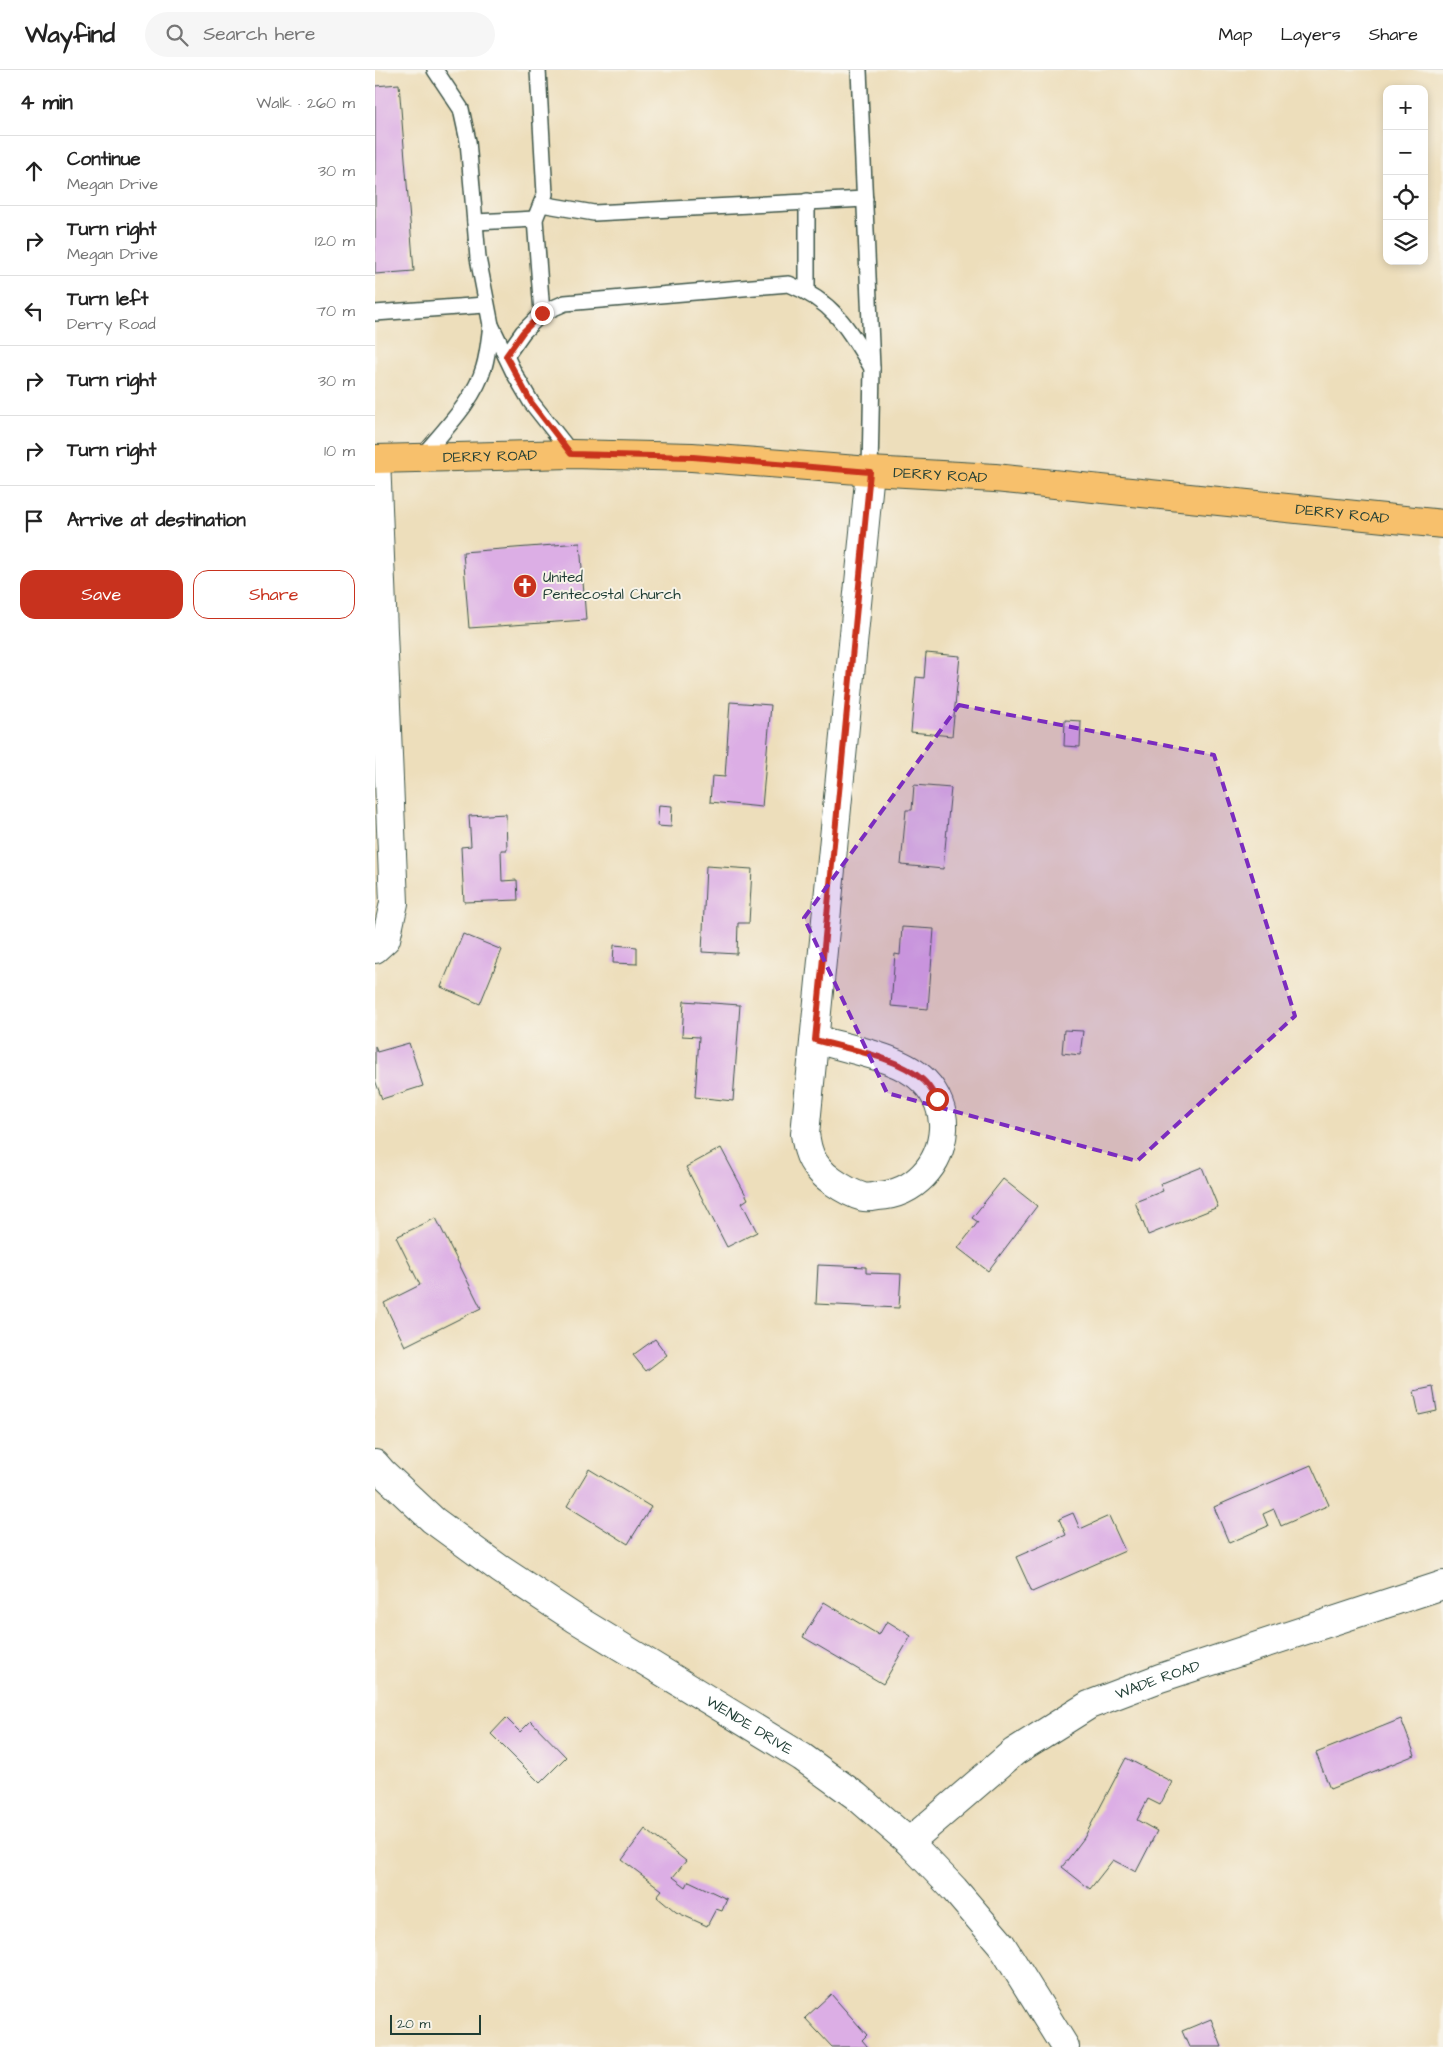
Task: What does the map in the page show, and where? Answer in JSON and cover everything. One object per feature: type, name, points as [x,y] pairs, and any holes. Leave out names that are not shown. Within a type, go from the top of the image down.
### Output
[{"type":"main road","name":"DERRY ROAD","points":[[376,459],[571,454],[693,457],[870,472],[995,478],[1443,524]]},
{"type":"street","points":[[375,949],[387,939],[394,903],[376,459]]},
{"type":"street","points":[[815,1040],[884,1060],[910,1070],[925,1081],[937,1099],[943,1118],[942,1141],[934,1162],[922,1178],[905,1190],[885,1196],[864,1197],[843,1189],[824,1175],[809,1154],[805,1134],[870,472]]},
{"type":"street","name":"WENDE DRIVE","points":[[375,1464],[433,1520],[500,1569],[585,1624],[802,1757],[856,1796],[909,1842],[954,1889],[1001,1944],[1065,2047]]},
{"type":"street","name":"WADE ROAD","points":[[909,1842],[1015,1752],[1089,1705],[1160,1678],[1443,1585]]},
{"type":"lane","points":[[435,70],[461,110],[468,141],[477,258],[485,305],[491,325],[531,402],[571,454]]},
{"type":"lane","points":[[539,70],[545,194],[535,219],[542,313]]},
{"type":"lane","points":[[859,70],[872,368],[870,472]]},
{"type":"lane","points":[[541,204],[594,213],[865,199]]},
{"type":"lane","points":[[807,202],[807,291]]},
{"type":"lane","points":[[475,222],[535,219]]},
{"type":"lane","points":[[506,356],[523,332],[542,313],[565,303],[789,284],[807,291],[829,306],[847,328],[872,368]]},
{"type":"lane","points":[[375,313],[485,305]]},
{"type":"lane","points":[[421,458],[459,412],[474,390],[484,368],[491,325]]},
{"type":"highlighted area","points":[[959,705],[1214,755],[1295,1016],[1137,1161],[887,1093],[804,918]]},
{"type":"building","points":[[399,84],[414,271],[375,274],[375,86]]},
{"type":"building","name":"United Pentecostal Church","points":[[580,543],[586,620],[469,628],[463,552]]},
{"type":"building","points":[[926,653],[960,656],[952,736],[911,732],[916,677],[924,678]]},
{"type":"building","points":[[730,702],[771,705],[762,807],[710,802],[712,776],[725,777]]},
{"type":"building","points":[[1065,720],[1081,721],[1080,747],[1064,746]]},
{"type":"building","points":[[914,785],[951,788],[943,869],[901,865],[906,810],[912,810]]},
{"type":"building","points":[[659,805],[672,806],[671,827],[657,826]]},
{"type":"building","points":[[506,814],[507,850],[501,850],[502,881],[517,880],[518,900],[464,902],[461,847],[471,846],[469,816]]},
{"type":"building","points":[[706,866],[752,869],[749,923],[738,923],[737,954],[702,952]]},
{"type":"building","points":[[902,927],[934,929],[928,1009],[891,1006],[895,954],[900,955]]},
{"type":"building","points":[[463,934],[502,950],[480,1004],[441,987]]},
{"type":"building","points":[[614,945],[637,947],[637,964],[613,963]]},
{"type":"building","points":[[684,1001],[740,1005],[733,1101],[695,1097],[699,1037],[682,1036]]},
{"type":"building","points":[[1064,1030],[1083,1031],[1080,1055],[1062,1053]]},
{"type":"building","points":[[409,1043],[423,1086],[382,1099],[375,1080],[375,1046],[377,1052]]},
{"type":"building","points":[[721,1148],[748,1199],[742,1203],[757,1232],[727,1247],[686,1167]]},
{"type":"building","points":[[1202,1167],[1218,1207],[1148,1235],[1135,1202],[1163,1191],[1160,1184]]},
{"type":"building","points":[[1003,1179],[1037,1206],[988,1271],[958,1248],[978,1222],[972,1218]]},
{"type":"building","points":[[436,1218],[481,1308],[405,1346],[384,1303],[420,1285],[396,1237]]},
{"type":"building","points":[[818,1265],[866,1267],[866,1273],[901,1274],[899,1308],[816,1304]]},
{"type":"building","points":[[655,1339],[667,1355],[646,1371],[633,1355]]},
{"type":"building","points":[[1433,1387],[1437,1411],[1419,1415],[1414,1391]]},
{"type":"building","points":[[1311,1465],[1329,1505],[1281,1526],[1274,1509],[1263,1514],[1268,1526],[1229,1543],[1214,1507]]},
{"type":"building","points":[[589,1469],[651,1507],[628,1544],[567,1506]]},
{"type":"building","points":[[1073,1513],[1080,1529],[1109,1516],[1125,1551],[1032,1592],[1016,1557],[1066,1535],[1059,1519]]},
{"type":"building","points":[[824,1602],[879,1635],[887,1621],[911,1636],[883,1684],[803,1637]]},
{"type":"building","points":[[506,1718],[520,1732],[531,1721],[566,1757],[540,1783],[491,1734]]},
{"type":"building","points":[[1401,1719],[1415,1755],[1330,1789],[1316,1753]]},
{"type":"building","points":[[1126,1758],[1172,1782],[1160,1805],[1148,1799],[1137,1820],[1157,1831],[1136,1872],[1113,1860],[1090,1889],[1062,1867],[1084,1838]]},
{"type":"building","points":[[645,1829],[686,1861],[673,1877],[686,1887],[689,1881],[727,1899],[722,1911],[716,1909],[707,1926],[676,1912],[657,1896],[662,1890],[622,1860]]},
{"type":"building","points":[[831,1994],[867,2035],[862,2040],[868,2047],[832,2047],[805,2018]]},
{"type":"building","points":[[1211,2019],[1222,2047],[1189,2047],[1182,2031]]},
{"type":"place","name":"United Pentecostal Church","points":[[525,586]]},
{"type":"route","points":[[542,313],[523,332],[506,356],[531,402],[571,454],[693,457],[870,472],[815,1040],[884,1060],[910,1070],[925,1081],[937,1099]]}]
